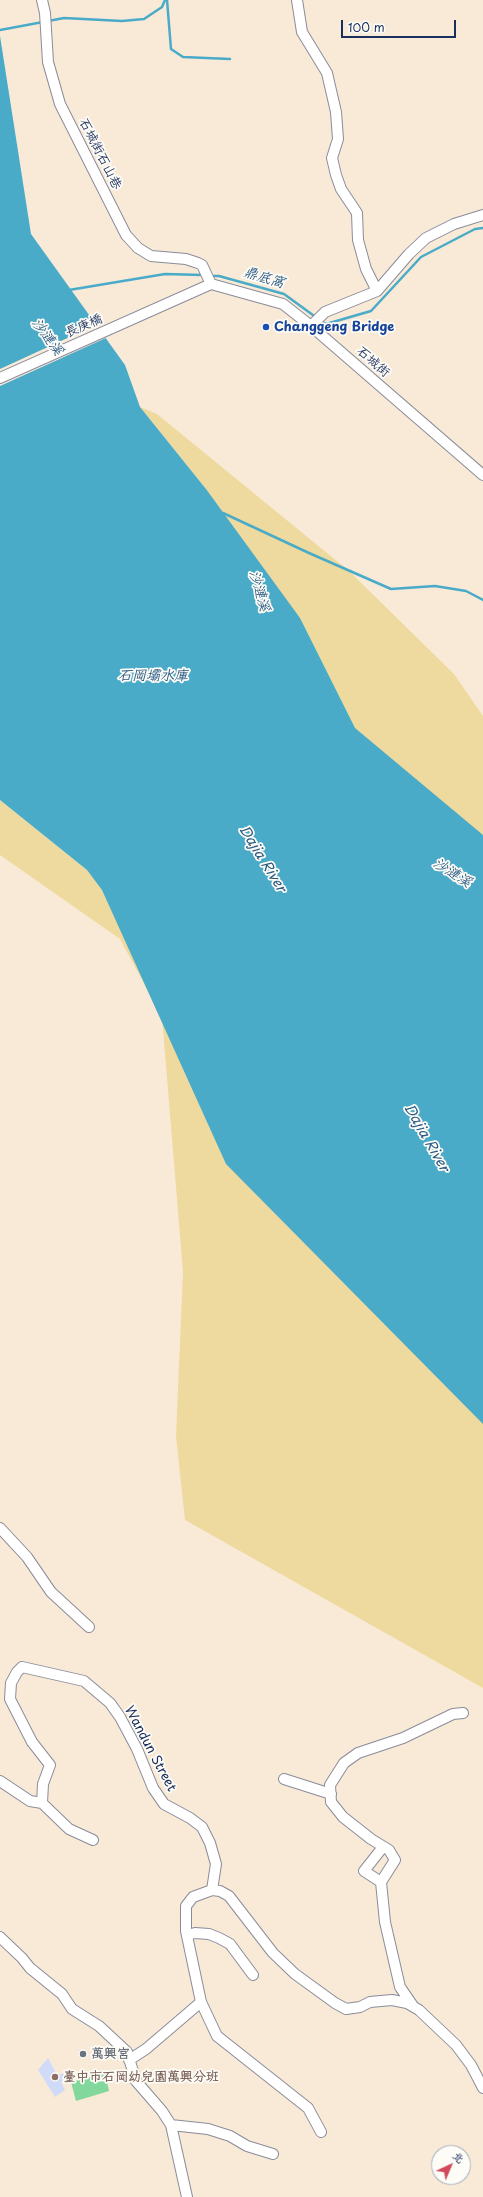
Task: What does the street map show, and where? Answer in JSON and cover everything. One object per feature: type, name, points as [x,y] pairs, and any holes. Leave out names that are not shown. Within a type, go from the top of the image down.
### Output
[{"type":"street","name":"石城街石山巷","points":[[42,0],[45,13],[48,62],[60,104],[126,235],[138,248],[151,256],[186,259],[202,266],[210,284]]},
{"type":"street","points":[[297,0],[302,32],[326,73],[336,112],[338,139],[332,158],[336,175],[341,189],[357,213],[358,240],[366,269],[377,291]]},
{"type":"street","points":[[316,322],[344,303],[377,291],[409,254],[426,238],[454,224],[483,215]]},
{"type":"street","name":"長庚橋","points":[[0,378],[210,284]]},
{"type":"street","name":"石城街","points":[[210,284],[283,304],[316,322],[483,474]]},
{"type":"street","points":[[0,1528],[27,1557],[51,1592],[89,1627]]},
{"type":"street","name":"Wandun Street","points":[[42,1803],[43,1784],[50,1766],[32,1742],[10,1699],[11,1683],[17,1672],[22,1667],[84,1681],[110,1703],[128,1730],[153,1788],[164,1804],[190,1818],[202,1827],[210,1843],[216,1864],[212,1890]]},
{"type":"street","points":[[463,1713],[453,1714],[403,1738],[358,1753],[344,1763],[330,1785],[332,1802],[343,1817],[389,1850],[395,1860],[381,1882],[385,1922],[400,1987],[413,2006],[437,2026],[456,2045],[471,2065],[483,2088]]},
{"type":"street","points":[[284,1779],[331,1794]]},
{"type":"street","points":[[0,1781],[30,1802],[42,1803],[69,1829],[93,1840]]},
{"type":"street","points":[[381,1882],[364,1871],[384,1847]]},
{"type":"street","points":[[321,2132],[308,2108],[217,2036],[201,2002],[187,1935],[186,1906],[193,1897],[212,1890],[220,1891],[229,1896],[284,1964],[295,1974],[335,2003],[346,2009],[360,2007],[370,2002],[392,2000],[413,2006]]},
{"type":"street","points":[[187,1935],[195,1933],[209,1934],[230,1944],[253,1975]]},
{"type":"street","points":[[0,1937],[22,1958],[30,1968],[62,1994],[72,2009],[99,2026],[127,2052],[136,2081],[162,2111],[171,2125],[187,2197]]},
{"type":"street","points":[[129,2060],[146,2049],[201,2002]]},
{"type":"street","points":[[171,2125],[208,2129],[230,2136],[247,2146],[273,2154]]},
{"type":"shaded area","name":"臺中市石岡幼兒園萬興分班","points":[[48,2058],[57,2075],[65,2073],[68,2079],[61,2082],[65,2090],[55,2097],[38,2070]]},
{"type":"green space","points":[[105,2073],[109,2091],[76,2101],[71,2082]]},
{"type":"sand","points":[[140,407],[157,414],[349,571],[454,674],[483,716],[483,1688],[185,1520],[176,1436],[183,1272],[162,1017],[120,939],[0,855],[0,800],[87,870],[103,890],[206,489]]},
{"type":"water","points":[[0,36],[31,234],[125,365],[140,407],[206,489],[300,618],[355,728],[483,835],[483,1424],[226,1164],[102,890],[87,870],[0,800]]},
{"type":"pier","points":[[98,324],[108,337],[0,386],[0,369]]},
{"type":"waterway","points":[[48,21],[64,18],[122,21],[144,19],[162,7],[165,0]]},
{"type":"waterway","points":[[167,0],[171,49],[183,57],[230,59]]},
{"type":"waterway","points":[[0,30],[43,22]]},
{"type":"waterway","name":"鼎底窩","points":[[321,321],[326,324],[371,311],[421,257],[475,229],[483,228]]},
{"type":"waterway","name":"鼎底窩","points":[[69,290],[165,274],[203,275]]},
{"type":"waterway","name":"鼎底窩","points":[[210,276],[219,276],[284,294],[317,318]]},
{"type":"waterway","points":[[223,513],[391,589],[435,586],[466,591],[483,600]]},
{"type":"place","name":"Changgeng Bridge","points":[[266,327]]},
{"type":"place","name":"萬興宮","points":[[83,2054]]},
{"type":"place","name":"臺中市石岡幼兒園萬興分班","points":[[55,2077]]},
{"type":"water label","name":"沙漣溪","points":[[47,337]]},
{"type":"water label","name":"沙漣溪","points":[[259,591]]},
{"type":"water label","name":"石岡壩水庫","points":[[153,676]]},
{"type":"water label","name":"Dajia River","points":[[262,859]]},
{"type":"water label","name":"沙漣溪","points":[[452,873]]},
{"type":"water label","name":"Dajia River","points":[[426,1138]]}]
